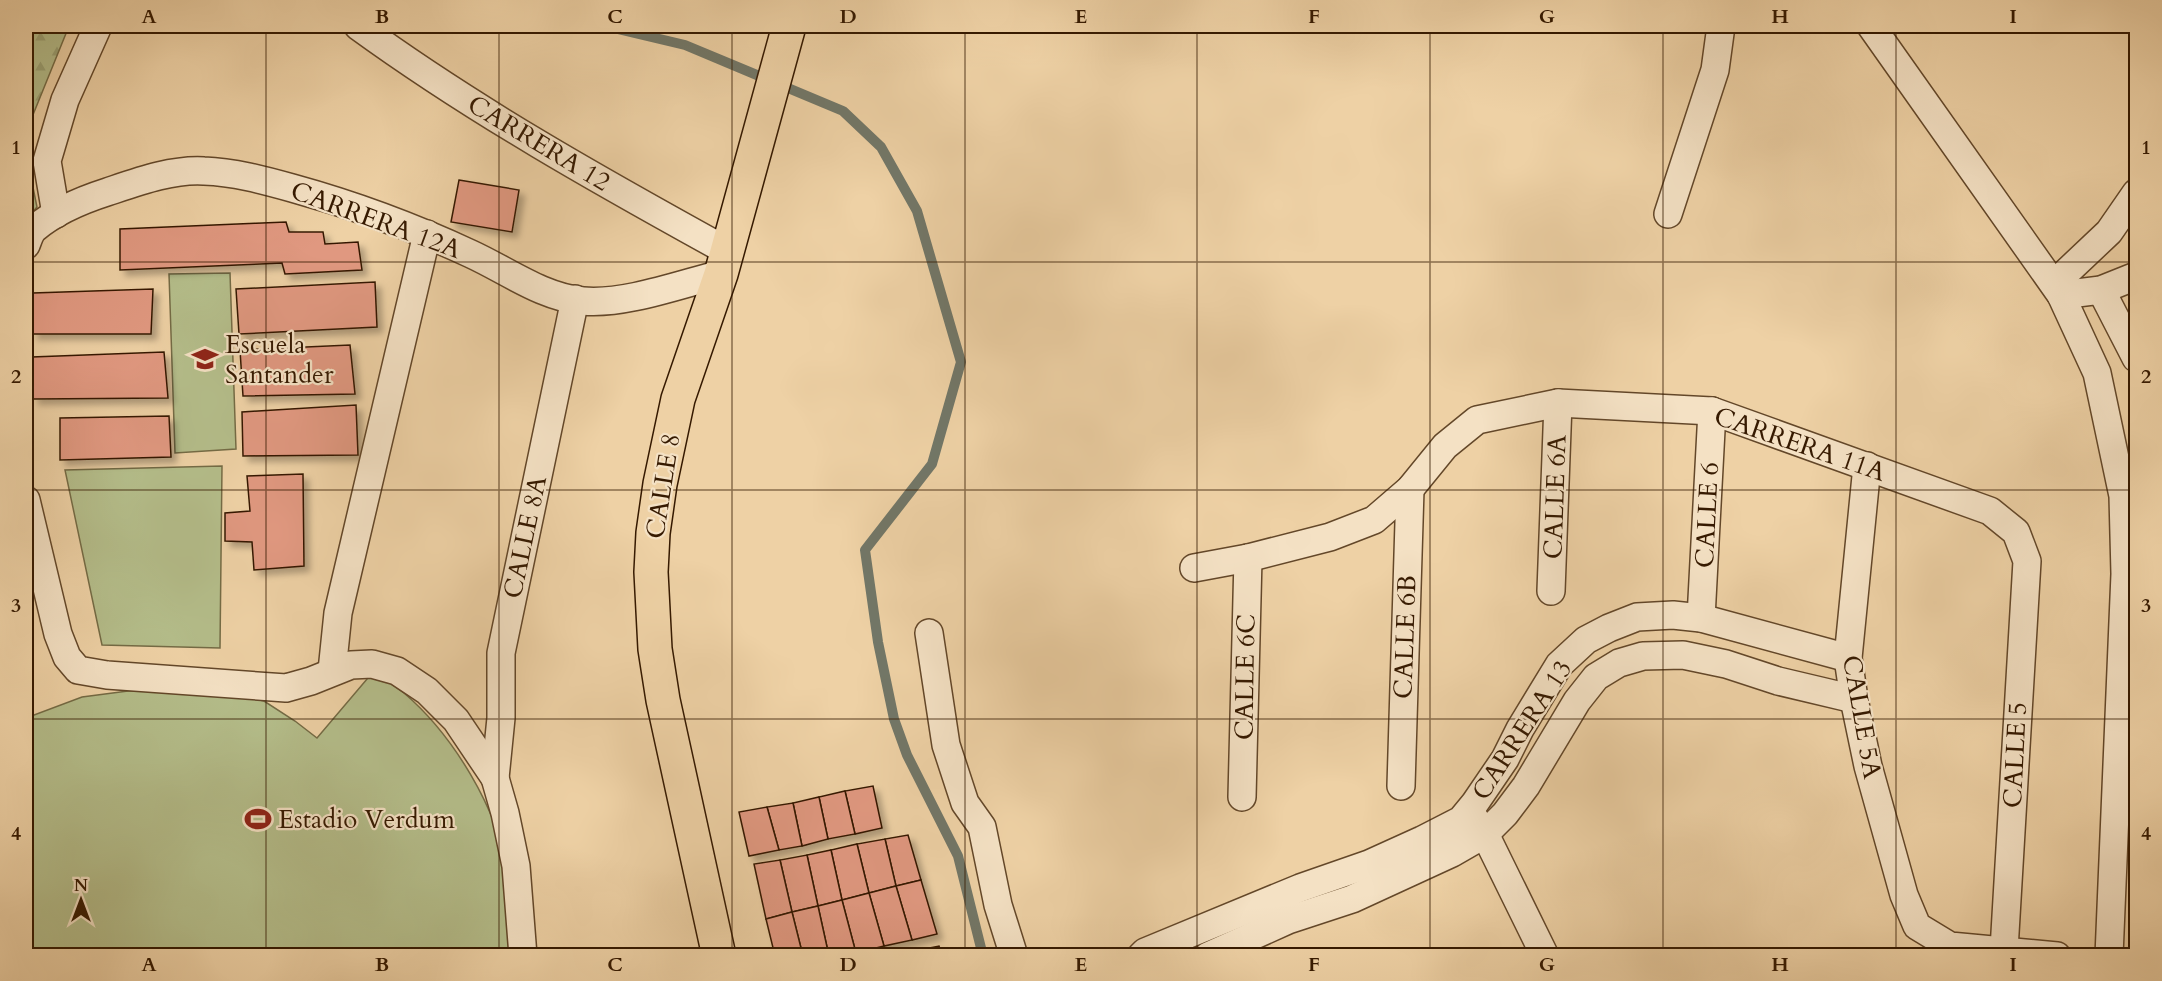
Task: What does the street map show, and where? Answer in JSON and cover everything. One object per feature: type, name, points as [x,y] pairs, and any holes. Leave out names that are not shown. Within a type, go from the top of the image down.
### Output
[{"type":"main road","name":"CALLE 8","points":[[719,956],[663,700],[656,650],[651,572],[653,533],[660,484],[678,399],[724,262],[786,34]]},
{"type":"street","points":[[56,214],[47,162],[65,99],[98,26]]},
{"type":"street","name":"CARRERA 12","points":[[358,26],[440,83],[724,262]]},
{"type":"street","points":[[1668,214],[1715,70],[1721,26]]},
{"type":"street","points":[[1871,26],[2057,290],[2097,373],[2122,496],[2125,574],[2109,956]]},
{"type":"street","name":"CARRERA 12A","points":[[29,238],[56,214],[87,199],[126,185],[163,176],[202,171],[243,175],[336,200],[427,234],[486,261],[526,283],[555,295],[575,299],[610,301],[724,262]]},
{"type":"street","points":[[2057,290],[2109,232],[2136,193]]},
{"type":"street","points":[[332,671],[338,613],[427,234]]},
{"type":"street","points":[[2057,290],[2101,290],[2136,276]]},
{"type":"street","points":[[2101,290],[2136,358]]},
{"type":"street","name":"CALLE 8A","points":[[495,778],[501,718],[501,653],[575,299]]},
{"type":"street","name":"CARRERA 11A","points":[[1194,568],[1248,558],[1330,537],[1374,520],[1410,489],[1445,446],[1477,420],[1558,403],[1712,411],[1990,511],[2016,532],[2027,561]]},
{"type":"street","name":"CALLE 6A","points":[[1551,591],[1558,403]]},
{"type":"street","name":"CALLE 6","points":[[1701,618],[1712,411]]},
{"type":"street","name":"CALLE 5A","points":[[1867,466],[1848,658],[1868,766],[1904,895],[1917,926],[1950,946],[2004,950]]},
{"type":"street","name":"CALLE 6B","points":[[1401,786],[1410,489]]},
{"type":"street","points":[[26,500],[58,634],[67,657],[78,670],[107,675],[286,688],[351,665],[372,664],[397,671],[427,691],[456,720],[495,778],[516,866],[523,956]]},
{"type":"street","name":"CALLE 6C","points":[[1242,796],[1248,558]]},
{"type":"street","name":"CALLE 5","points":[[2004,950],[2027,561]]},
{"type":"street","name":"CARRERA 13","points":[[1141,956],[1145,951],[1300,888],[1379,859],[1461,820],[1505,759],[1558,665],[1586,640],[1609,627],[1637,617],[1673,615],[1701,618],[1848,658]]},
{"type":"street","points":[[929,633],[946,745],[965,803],[982,827],[998,905],[1014,956]]},
{"type":"street","name":"CARRERA 13","points":[[1208,956],[1288,920],[1352,898],[1452,853],[1485,834],[1505,814],[1526,786],[1577,701],[1596,677],[1619,663],[1643,656],[1683,655],[1726,664],[1778,681],[1854,699]]},
{"type":"street","points":[[1469,810],[1485,834],[1545,956]]},
{"type":"street","points":[[2004,950],[2057,956]]},
{"type":"green space","points":[[26,26],[69,26],[26,132]]},
{"type":"green space","points":[[26,153],[37,207],[26,220]]},
{"type":"green space","points":[[230,273],[236,449],[175,453],[169,274]]},
{"type":"green space","points":[[222,466],[220,648],[102,645],[65,470]]},
{"type":"green space","name":"Estadio Verdum","points":[[373,672],[404,693],[439,729],[456,751],[484,799],[502,849],[507,873],[512,955],[26,955],[26,718],[82,697],[128,691],[175,689],[223,692],[264,701],[317,738]]},
{"type":"building","points":[[459,180],[519,190],[512,232],[451,222]]},
{"type":"building","points":[[286,222],[289,232],[323,232],[325,244],[358,242],[362,270],[285,274],[282,263],[120,270],[120,229]]},
{"type":"building","points":[[375,282],[377,327],[239,334],[236,289]]},
{"type":"building","points":[[153,289],[151,334],[32,334],[33,293]]},
{"type":"building","points":[[350,345],[355,394],[243,396],[240,350]]},
{"type":"building","points":[[164,352],[168,398],[33,399],[32,357]]},
{"type":"building","points":[[356,405],[358,455],[243,456],[242,412]]},
{"type":"building","points":[[169,416],[171,457],[60,460],[60,418]]},
{"type":"building","points":[[303,474],[304,566],[254,570],[252,542],[225,541],[225,513],[250,511],[247,476]]},
{"type":"building","points":[[873,786],[882,828],[855,834],[845,791]]},
{"type":"building","points":[[845,791],[855,834],[828,839],[819,797]]},
{"type":"building","points":[[819,797],[828,839],[802,846],[793,803]]},
{"type":"building","points":[[793,803],[802,846],[779,850],[767,807]]},
{"type":"building","points":[[767,807],[779,850],[749,856],[739,812]]},
{"type":"building","points":[[908,835],[921,880],[896,886],[885,839]]},
{"type":"building","points":[[885,839],[896,886],[869,893],[857,844]]},
{"type":"building","points":[[857,844],[869,893],[842,900],[831,850]]},
{"type":"building","points":[[831,850],[842,900],[818,906],[807,855]]},
{"type":"building","points":[[807,855],[818,906],[792,912],[780,860]]},
{"type":"building","points":[[780,860],[792,912],[766,919],[754,864]]},
{"type":"building","points":[[921,880],[937,934],[912,940],[896,886]]},
{"type":"building","points":[[896,886],[912,940],[884,946],[869,893]]},
{"type":"building","points":[[869,893],[884,946],[856,953],[842,900]]},
{"type":"building","points":[[842,900],[856,953],[829,956],[818,906]]},
{"type":"building","points":[[818,906],[829,956],[803,956],[792,912]]},
{"type":"building","points":[[792,912],[803,956],[775,956],[766,919]]},
{"type":"building","points":[[939,946],[942,956],[915,956],[914,951]]},
{"type":"waterway","points":[[605,26],[685,45],[843,111],[881,147],[917,211],[961,362],[932,464],[865,550],[878,642],[894,719],[907,755],[958,856],[983,956]]},
{"type":"place","name":"Escuela Santander","points":[[205,359]]},
{"type":"place","name":"Estadio Verdum","points":[[258,819]]}]
